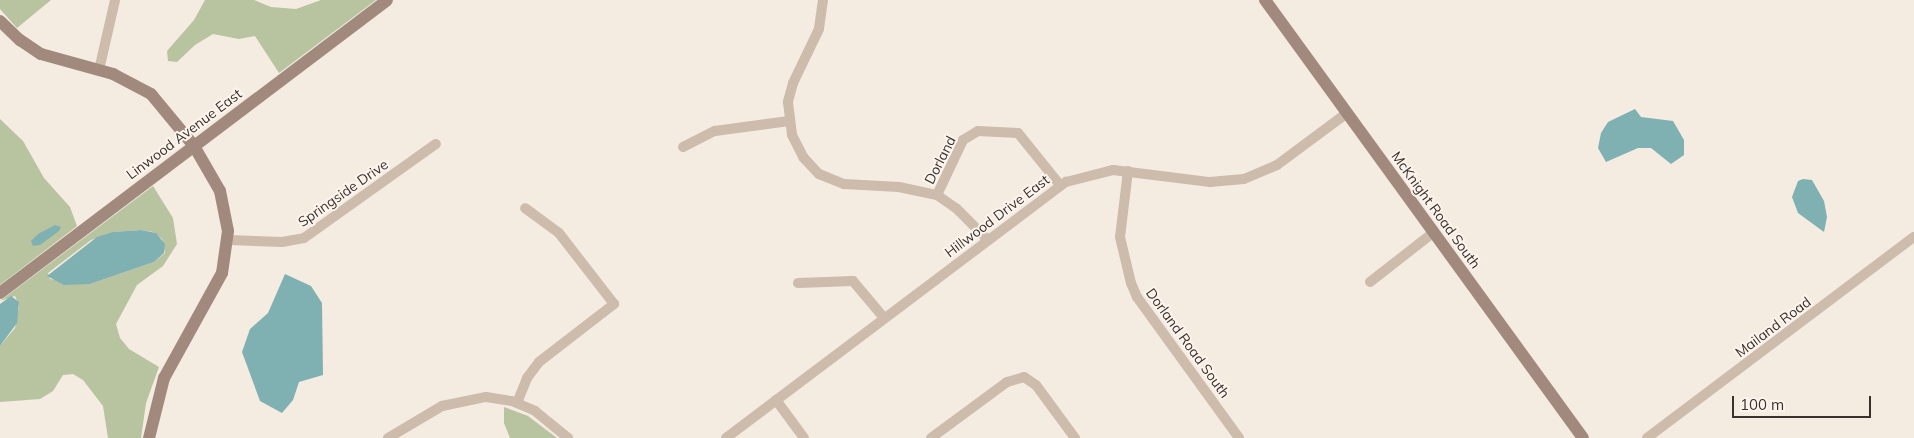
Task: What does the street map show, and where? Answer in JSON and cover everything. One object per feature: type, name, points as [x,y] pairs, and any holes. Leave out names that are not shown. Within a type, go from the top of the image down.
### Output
[{"type":"street","points":[[99,70],[115,0]]},
{"type":"street","name":"Linwood Avenue East","points":[[0,293],[387,0]]},
{"type":"street","points":[[823,0],[819,30],[790,93],[789,121],[804,157],[819,174],[831,180],[863,187],[916,189],[937,196],[957,209],[987,240]]},
{"type":"street","name":"McKnight Road South","points":[[1265,0],[1584,438]]},
{"type":"street","points":[[0,21],[20,40],[41,54],[128,80],[151,94],[194,146],[220,191],[228,240],[217,287],[164,378],[150,438]]},
{"type":"street","name":"Hillwood Drive East","points":[[726,438],[1060,185],[1096,172],[1128,171],[1210,182],[1244,179],[1277,165],[1347,113]]},
{"type":"street","points":[[683,147],[715,131],[789,121]]},
{"type":"street","name":"Dorland","points":[[937,196],[963,140],[978,131],[1018,133],[1060,185]]},
{"type":"street","name":"Springside Drive","points":[[228,240],[282,242],[304,238],[436,144]]},
{"type":"street","name":"Dorland Road South","points":[[1128,171],[1120,238],[1130,283],[1137,297],[1239,438]]},
{"type":"street","points":[[517,402],[527,378],[539,362],[614,304],[559,232],[525,208]]},
{"type":"street","points":[[1370,282],[1434,232]]},
{"type":"street","name":"Mailand Road","points":[[1647,438],[1914,237]]},
{"type":"street","points":[[798,283],[853,281],[884,318]]},
{"type":"street","points":[[931,438],[1007,382],[1024,377],[1036,385],[1075,438]]},
{"type":"street","points":[[388,438],[434,410],[460,400],[486,397],[517,402],[546,417],[568,438]]},
{"type":"street","points":[[776,400],[804,438]]},
{"type":"green space","points":[[0,0],[51,0],[17,28],[0,9]]},
{"type":"green space","points":[[205,0],[254,0],[271,7],[296,9],[321,0],[376,0],[279,73],[255,36],[239,39],[213,34],[195,45],[177,62],[168,61],[167,51],[194,20]]},
{"type":"green space","points":[[0,119],[23,141],[44,178],[70,207],[77,226],[0,285]]},
{"type":"green space","points":[[153,186],[173,218],[177,244],[163,266],[137,285],[116,324],[120,338],[129,349],[159,367],[146,403],[141,438],[108,438],[103,406],[83,380],[73,374],[63,375],[53,391],[40,399],[0,402],[0,346],[15,328],[19,306],[15,296],[0,301]],"holes":[[[141,230],[153,232],[162,239],[165,253],[154,262],[90,284],[50,279],[48,273],[91,240],[114,232]]]},
{"type":"green space","points":[[504,407],[528,416],[557,438],[510,438],[504,423]]},
{"type":"water","points":[[1635,109],[1641,117],[1673,121],[1684,140],[1684,155],[1671,164],[1651,148],[1638,148],[1606,162],[1598,148],[1601,133],[1608,122]]},
{"type":"water","points":[[1803,179],[1812,180],[1824,201],[1827,217],[1824,232],[1798,213],[1792,197],[1798,181]]},
{"type":"water","points":[[55,225],[61,227],[59,231],[40,245],[33,246],[31,241],[38,234]]},
{"type":"water","points":[[141,230],[156,233],[165,244],[164,253],[154,262],[90,284],[64,285],[47,276],[97,237],[113,232]]},
{"type":"water","points":[[285,274],[311,286],[322,303],[323,375],[299,382],[293,400],[282,413],[260,401],[242,352],[250,329],[268,313]]},
{"type":"water","points":[[11,296],[19,302],[17,323],[0,346],[0,304]]}]
